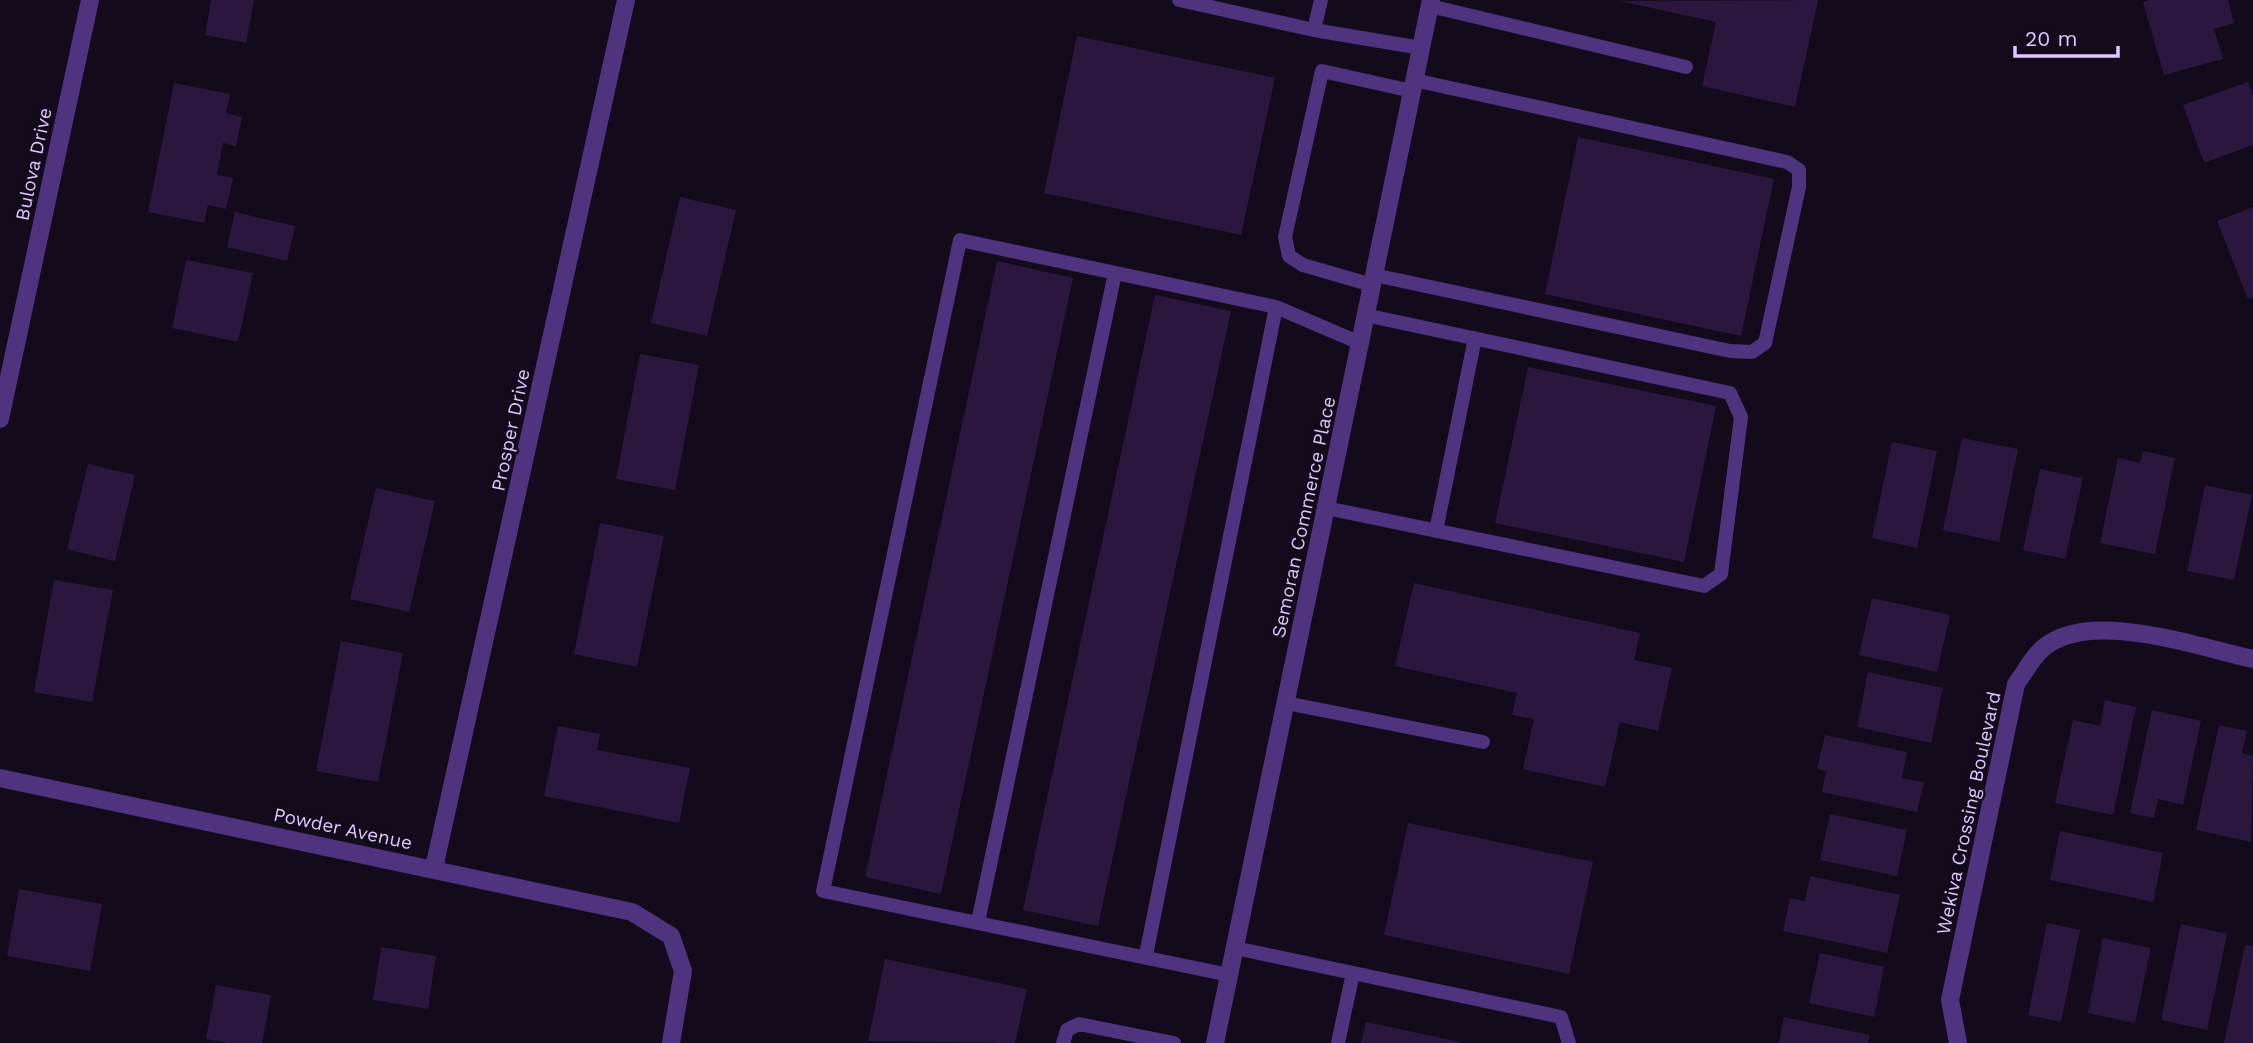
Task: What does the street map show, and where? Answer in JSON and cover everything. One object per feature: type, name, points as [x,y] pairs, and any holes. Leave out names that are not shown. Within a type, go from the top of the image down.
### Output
[{"type":"street","name":"Bulova Drive","points":[[0,419],[90,0]]},
{"type":"street","name":"Prosper Drive","points":[[434,868],[626,0]]},
{"type":"street","name":"Semoran Commerce Place","points":[[1215,1043],[1430,3]]},
{"type":"street","name":"Wekiva Crossing Boulevard","points":[[1958,1043],[1950,1000],[2016,684],[2042,649],[2077,630],[2111,628],[2253,659]]},
{"type":"street","name":"Powder Avenue","points":[[0,778],[632,912],[671,936],[683,971],[671,1043]]},
{"type":"lane","points":[[1179,0],[1314,30],[1421,48]]},
{"type":"lane","points":[[1314,30],[1321,0]]},
{"type":"lane","points":[[1430,3],[1686,67]]},
{"type":"lane","points":[[1322,71],[1413,86],[1787,162],[1799,170],[1799,187],[1765,343],[1752,352],[1730,351],[1373,280],[1304,265],[1289,256],[1285,237],[1322,71]]},
{"type":"lane","points":[[1229,975],[1146,955],[823,891],[828,863],[960,240],[1276,307],[1360,343]]},
{"type":"lane","points":[[978,922],[1115,273]]},
{"type":"lane","points":[[1146,955],[1276,307]]},
{"type":"lane","points":[[1326,508],[1704,586],[1721,574],[1741,417],[1730,393],[1365,315]]},
{"type":"lane","points":[[1436,531],[1475,338]]},
{"type":"lane","points":[[1286,703],[1483,742]]},
{"type":"lane","points":[[1235,948],[1562,1017],[1569,1043]]},
{"type":"lane","points":[[1338,1043],[1353,973]]},
{"type":"lane","points":[[1063,1043],[1067,1030],[1079,1024],[1174,1043]]},
{"type":"building","points":[[211,0],[254,0],[246,43],[205,35]]},
{"type":"building","points":[[1818,0],[1795,107],[1702,86],[1716,22],[1620,1]]},
{"type":"building","points":[[2228,0],[2234,23],[2214,29],[2223,59],[2164,75],[2143,2]]},
{"type":"building","points":[[1077,36],[1275,78],[1241,235],[1044,193]]},
{"type":"building","points":[[2248,82],[2253,97],[2253,145],[2204,163],[2183,105]]},
{"type":"building","points":[[174,83],[230,94],[226,113],[242,117],[236,146],[223,143],[217,175],[233,178],[226,209],[208,205],[204,223],[148,212]]},
{"type":"building","points":[[1578,137],[1774,179],[1741,336],[1545,294]]},
{"type":"building","points":[[680,197],[736,210],[707,336],[651,323]]},
{"type":"building","points":[[2253,207],[2253,297],[2248,299],[2217,221]]},
{"type":"building","points":[[235,212],[295,226],[287,261],[227,247]]},
{"type":"building","points":[[186,260],[253,273],[238,342],[172,328]]},
{"type":"building","points":[[997,261],[1073,278],[941,894],[865,877]]},
{"type":"building","points":[[1155,295],[1231,311],[1098,926],[1023,910]]},
{"type":"building","points":[[640,354],[699,365],[675,490],[616,479]]},
{"type":"building","points":[[1528,367],[1716,406],[1684,562],[1495,523]]},
{"type":"building","points":[[1962,438],[2018,449],[1999,542],[1943,530]]},
{"type":"building","points":[[1892,442],[1937,451],[1917,548],[1872,538]]},
{"type":"building","points":[[2143,451],[2175,458],[2155,554],[2100,543],[2118,458],[2140,463]]},
{"type":"building","points":[[88,464],[135,475],[115,561],[67,549]]},
{"type":"building","points":[[2040,469],[2083,478],[2065,559],[2023,550]]},
{"type":"building","points":[[2205,485],[2252,495],[2234,580],[2187,571]]},
{"type":"building","points":[[376,488],[435,501],[409,612],[350,599]]},
{"type":"building","points":[[600,523],[664,536],[637,667],[574,654]]},
{"type":"building","points":[[54,580],[113,590],[92,702],[34,692]]},
{"type":"building","points":[[1414,583],[1640,633],[1634,660],[1672,668],[1658,731],[1620,722],[1605,787],[1523,769],[1534,719],[1512,715],[1517,693],[1395,666]]},
{"type":"building","points":[[1872,598],[1950,615],[1937,672],[1859,655]]},
{"type":"building","points":[[341,641],[403,653],[378,782],[316,771]]},
{"type":"building","points":[[1868,672],[1943,688],[1931,743],[1857,727]]},
{"type":"building","points":[[2105,700],[2136,707],[2113,815],[2055,803],[2073,720],[2100,726]]},
{"type":"building","points":[[2152,710],[2201,721],[2183,805],[2158,799],[2154,818],[2130,813]]},
{"type":"building","points":[[2219,725],[2247,731],[2242,753],[2253,756],[2251,842],[2196,830]]},
{"type":"building","points":[[558,726],[600,734],[597,750],[690,768],[679,823],[544,796]]},
{"type":"building","points":[[1825,735],[1907,752],[1902,778],[1924,782],[1917,812],[1822,792],[1826,771],[1817,769]]},
{"type":"building","points":[[1830,814],[1907,830],[1897,876],[1820,860]]},
{"type":"building","points":[[1408,823],[1593,862],[1569,974],[1384,935]]},
{"type":"building","points":[[2060,831],[2163,853],[2153,902],[2050,880]]},
{"type":"building","points":[[1810,876],[1900,895],[1887,953],[1783,931],[1790,898],[1805,901]]},
{"type":"building","points":[[19,889],[102,904],[90,971],[7,956]]},
{"type":"building","points":[[2047,923],[2080,930],[2061,1022],[2028,1015]]},
{"type":"building","points":[[2181,924],[2227,934],[2207,1030],[2161,1020]]},
{"type":"building","points":[[2103,938],[2151,948],[2135,1023],[2088,1013]]},
{"type":"building","points":[[2245,945],[2253,946],[2253,1043],[2224,1043]]},
{"type":"building","points":[[381,947],[436,956],[428,1009],[373,1000]]},
{"type":"building","points":[[1820,953],[1884,967],[1874,1017],[1809,1003]]},
{"type":"building","points":[[885,959],[1027,989],[1015,1043],[868,1041]]},
{"type":"building","points":[[216,985],[271,995],[262,1043],[228,1043],[206,1039]]},
{"type":"building","points":[[1784,1017],[1870,1035],[1868,1043],[1779,1043]]},
{"type":"building","points":[[1366,1022],[1460,1042],[1460,1043],[1361,1043]]}]
